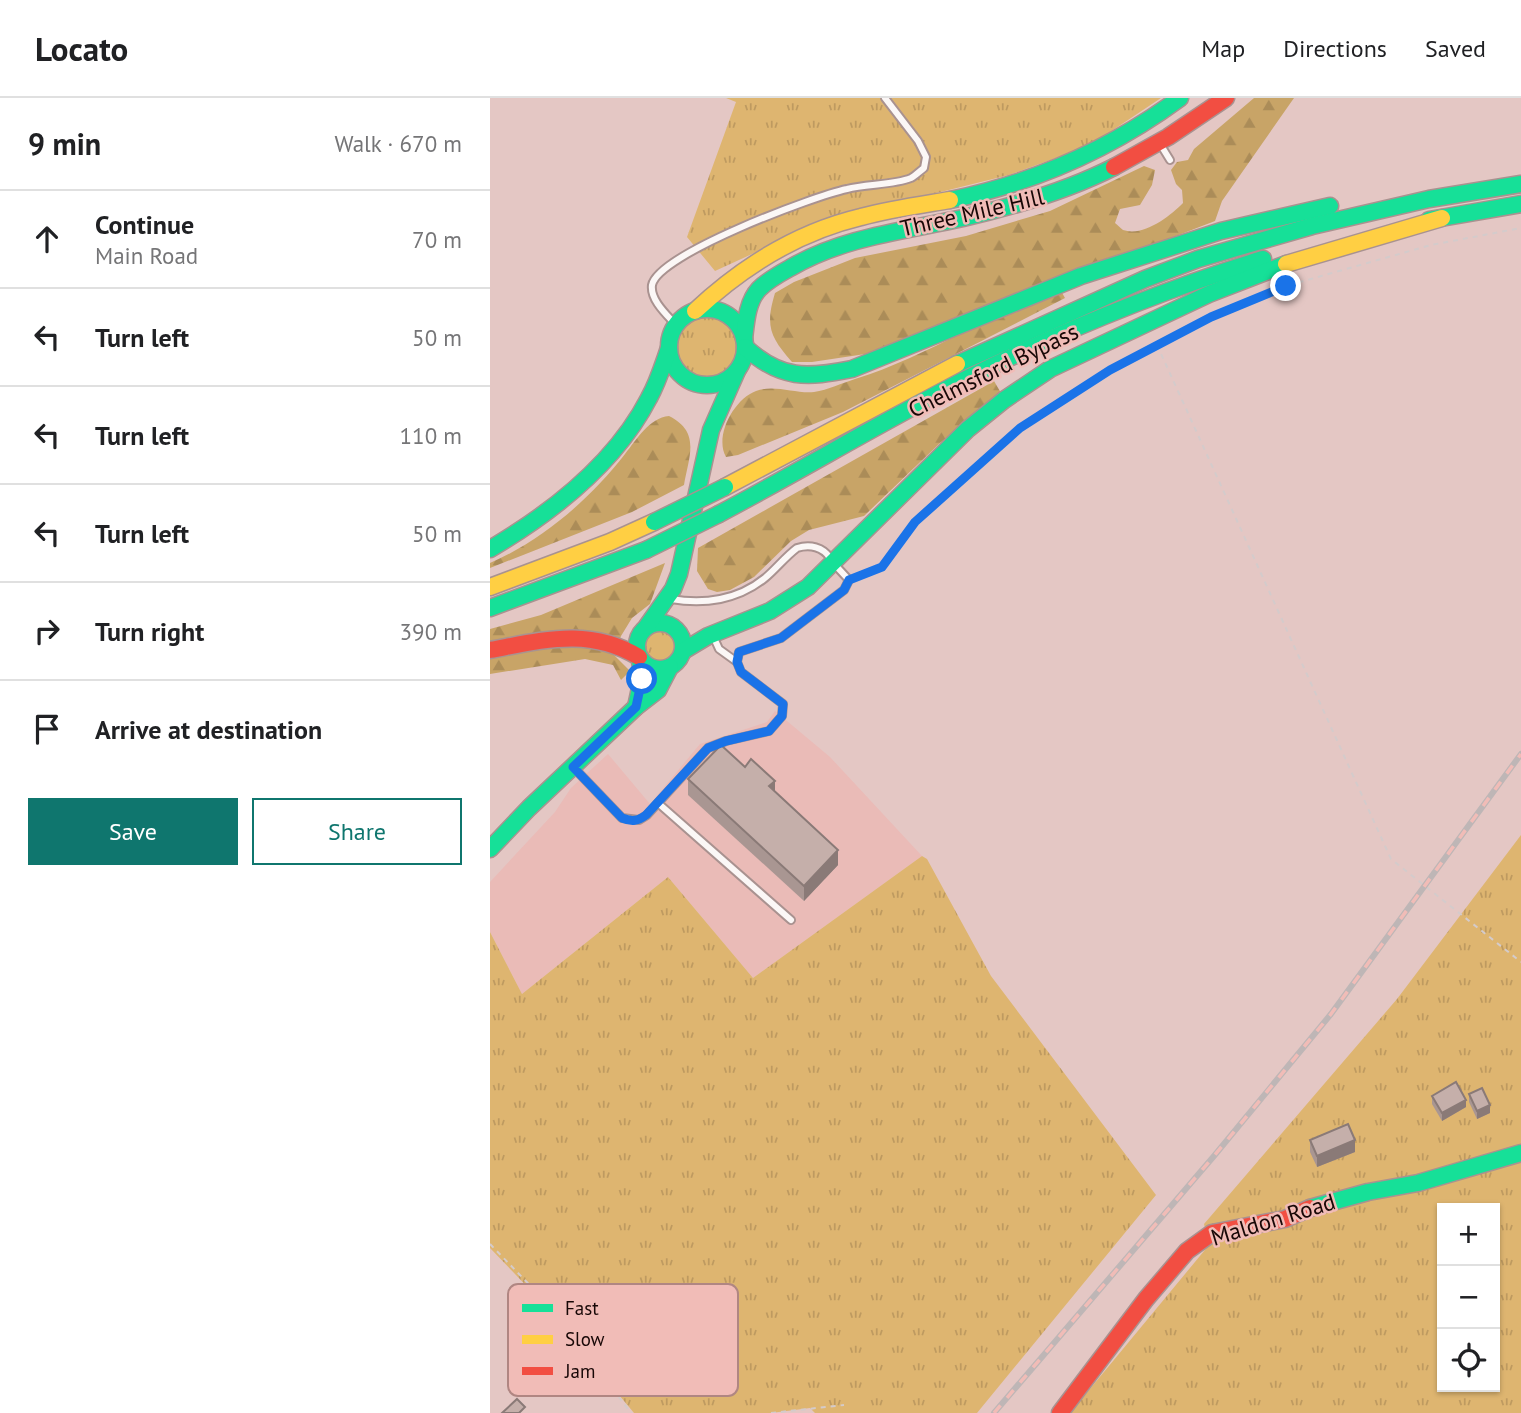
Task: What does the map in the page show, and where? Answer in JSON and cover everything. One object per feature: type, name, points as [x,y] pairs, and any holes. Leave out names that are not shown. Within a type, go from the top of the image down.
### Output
[{"type":"main road","name":"Three Mile Hill","points":[[695,311],[716,289],[778,251],[822,229],[877,213],[994,189],[1044,172],[1118,138],[1180,98]]},
{"type":"main road","name":"Three Mile Hill","points":[[745,343],[746,318],[756,294],[765,284],[799,262],[872,235],[991,211],[1066,188],[1105,172],[1160,142],[1226,98]]},
{"type":"main road","points":[[490,549],[557,506],[628,433],[648,401],[676,325],[695,311],[711,309],[728,315],[738,325],[745,343],[770,367],[789,375],[817,377],[852,369],[1081,276],[1221,231],[1406,191],[1470,181],[1521,178]]},
{"type":"main road","name":"Chelmsford Bypass","points":[[490,587],[610,542],[654,522],[961,362],[1146,279],[1198,259],[1312,226],[1429,199],[1521,184]]},
{"type":"main road","name":"Chelmsford Bypass","points":[[490,608],[646,550],[719,514],[971,377],[1081,325],[1195,279],[1312,243],[1521,204]]},
{"type":"main road","points":[[490,849],[636,707],[658,690],[670,667],[678,661],[683,651],[711,633],[751,620],[789,601],[815,582],[968,429],[1004,400],[1050,369],[1209,294],[1292,262],[1442,218]]},
{"type":"main road","points":[[636,707],[642,679],[637,641],[639,634],[671,596],[679,574],[711,430],[743,362],[745,343]]},
{"type":"main road","points":[[669,348],[678,372],[693,383],[706,411],[711,430]]},
{"type":"main road","points":[[693,383],[722,383],[737,372]]},
{"type":"main road","points":[[671,596],[683,651]]},
{"type":"main road","points":[[648,626],[665,623],[677,630]]},
{"type":"main road","points":[[490,650],[534,642],[583,639],[617,644],[653,668],[670,667]]},
{"type":"main road","name":"Maldon Road","points":[[1060,1413],[1146,1299],[1187,1251],[1212,1234],[1285,1219],[1320,1205],[1368,1192],[1418,1183],[1521,1153]]},
{"type":"lane","points":[[676,325],[656,301],[652,289],[656,275],[664,268],[779,210],[846,189],[910,178],[924,168],[926,157],[922,149],[885,98]]},
{"type":"lane","points":[[1160,142],[1170,160]]},
{"type":"lane","points":[[671,596],[703,602],[740,594],[764,579],[797,548],[804,546],[820,549],[827,554],[849,580],[844,590],[781,638],[739,652],[737,662]]},
{"type":"lane","points":[[573,767],[622,818],[629,821],[639,820],[708,748],[769,731],[782,716],[783,704],[741,672],[737,662],[719,649],[711,633]]},
{"type":"lane","points":[[658,803],[791,920]]},
{"type":"path","points":[[849,580],[882,567],[915,522],[1020,428],[1110,370],[1157,345],[1211,317],[1286,286],[1431,244],[1521,228]]},
{"type":"path","points":[[1157,345],[1391,859],[1521,962]]},
{"type":"path","points":[[490,1244],[529,1284]]},
{"type":"path","points":[[618,1396],[631,1413]]},
{"type":"path","points":[[771,1413],[844,1405]]},
{"type":"shaded area","points":[[775,711],[830,757],[922,856],[753,978],[668,877],[522,994],[490,932],[490,882],[555,812],[571,788],[608,754],[650,804],[700,744],[767,722]]},
{"type":"green space","points":[[726,98],[1161,98],[1089,146],[1009,175],[824,221],[715,271],[687,237],[736,102]]},
{"type":"green space","points":[[1254,98],[1294,98],[1222,201],[1215,221],[872,353],[812,362],[792,362],[774,338],[770,314],[775,293],[794,282],[855,258],[966,236],[1050,211],[1144,166],[1155,170],[1152,185],[1140,205],[1120,209],[1115,223],[1123,230],[1131,231],[1139,231],[1156,224],[1183,203],[1182,190],[1176,184],[1171,170],[1177,162],[1188,160],[1194,149]]},
{"type":"green space","points":[[1061,291],[1065,298],[843,412],[738,455],[726,457],[723,439],[728,419],[740,402],[756,391],[770,388],[814,392],[830,388],[896,364]]},
{"type":"green space","points":[[707,317],[724,322],[732,330],[737,347],[732,364],[724,372],[707,377],[690,372],[682,364],[677,347],[682,330],[690,322]]},
{"type":"green space","points":[[994,381],[1001,393],[940,443],[864,516],[809,530],[791,541],[754,577],[730,590],[717,592],[708,589],[697,571],[698,548]]},
{"type":"green space","points":[[669,416],[686,429],[689,437],[690,455],[684,485],[632,512],[490,568],[490,563],[529,543],[564,517],[597,487],[644,430],[655,421]]},
{"type":"green space","points":[[665,563],[650,604],[632,618],[621,636],[614,655],[630,671],[621,680],[613,665],[585,659],[490,674],[490,629],[541,615]]},
{"type":"green space","points":[[659,631],[665,632],[673,640],[673,652],[665,660],[659,661],[653,660],[645,652],[644,646],[645,640],[653,632]]},
{"type":"green space","points":[[1521,835],[1521,1413],[1070,1413],[1209,1245],[1204,1224],[1397,999]]},
{"type":"green space","points":[[922,856],[927,859],[991,976],[1156,1195],[977,1413],[815,1413],[810,1408],[771,1413],[634,1413],[620,1396],[738,1396],[738,1284],[525,1284],[490,1248],[490,932],[522,994],[668,877],[753,978]]},
{"type":"building","points":[[721,745],[745,767],[751,759],[775,781],[769,786],[838,850],[804,886],[688,779]]},
{"type":"building","points":[[1456,1082],[1466,1100],[1442,1113],[1432,1096]]},
{"type":"building","points":[[1482,1088],[1490,1105],[1477,1111],[1469,1094]]},
{"type":"building","points":[[1348,1124],[1355,1140],[1317,1156],[1310,1140]]},
{"type":"building","points":[[517,1399],[525,1407],[519,1413],[502,1413]]},
{"type":"railway","points":[[994,1413],[1214,1156],[1331,1014],[1521,754]]},
{"type":"traffic: fast","points":[[950,200],[1011,184],[1071,161],[1127,133],[1180,98]]},
{"type":"traffic: fast","points":[[744,339],[746,319],[759,289],[810,257],[874,236],[1021,203],[1059,191],[1114,167]]},
{"type":"traffic: fast","points":[[957,364],[1145,279],[1198,259],[1312,226],[1429,199],[1521,184]]},
{"type":"traffic: fast","points":[[1429,220],[1521,204]]},
{"type":"traffic: fast","points":[[745,347],[771,366],[795,374],[821,374],[852,369],[1081,276],[1221,231],[1330,206]]},
{"type":"traffic: fast","points":[[719,514],[908,409],[1007,359],[1152,297],[1263,259]]},
{"type":"traffic: fast","points":[[683,651],[708,636],[770,611],[808,587],[968,429],[1004,400],[1050,369],[1209,294],[1286,264]]},
{"type":"traffic: fast","points":[[707,309],[722,312],[734,320],[742,332],[745,347],[742,362],[734,374],[722,382],[707,385],[692,382],[680,374],[672,362],[669,347],[672,332],[680,320],[692,312],[707,309]]},
{"type":"traffic: fast","points":[[490,549],[559,502],[619,444],[649,398],[669,348]]},
{"type":"traffic: fast","points":[[647,626],[673,589],[679,574],[711,430],[737,371]]},
{"type":"traffic: fast","points":[[654,522],[725,487]]},
{"type":"traffic: fast","points":[[646,550],[719,514]]},
{"type":"traffic: fast","points":[[490,608],[646,550]]},
{"type":"traffic: fast","points":[[660,623],[677,629],[683,646],[677,663],[660,669],[643,663],[637,646],[643,629],[660,623]]},
{"type":"traffic: fast","points":[[636,707],[642,679],[640,659]]},
{"type":"traffic: fast","points":[[490,849],[529,808],[636,707],[658,690],[670,667]]},
{"type":"traffic: fast","points":[[1310,1208],[1368,1192],[1418,1183],[1521,1153]]},
{"type":"traffic: slow","points":[[695,311],[752,266],[815,232],[872,214],[950,200]]},
{"type":"traffic: slow","points":[[1286,264],[1442,218]]},
{"type":"traffic: slow","points":[[725,487],[957,364]]},
{"type":"traffic: slow","points":[[490,587],[610,542],[654,522]]},
{"type":"traffic: jam","points":[[1114,167],[1168,137],[1226,98]]},
{"type":"traffic: jam","points":[[490,650],[566,638],[602,642],[639,657]]},
{"type":"traffic: jam","points":[[1060,1413],[1146,1299],[1187,1251],[1212,1233],[1285,1219],[1310,1208]]},
{"type":"route","points":[[642,679],[636,707],[573,767],[622,818],[629,821],[639,820],[646,815],[708,748],[769,731],[782,716],[783,704],[741,672],[737,662],[739,652],[781,638],[844,590],[849,580],[882,567],[915,522],[1020,428],[1110,370],[1211,317],[1286,286]]}]
